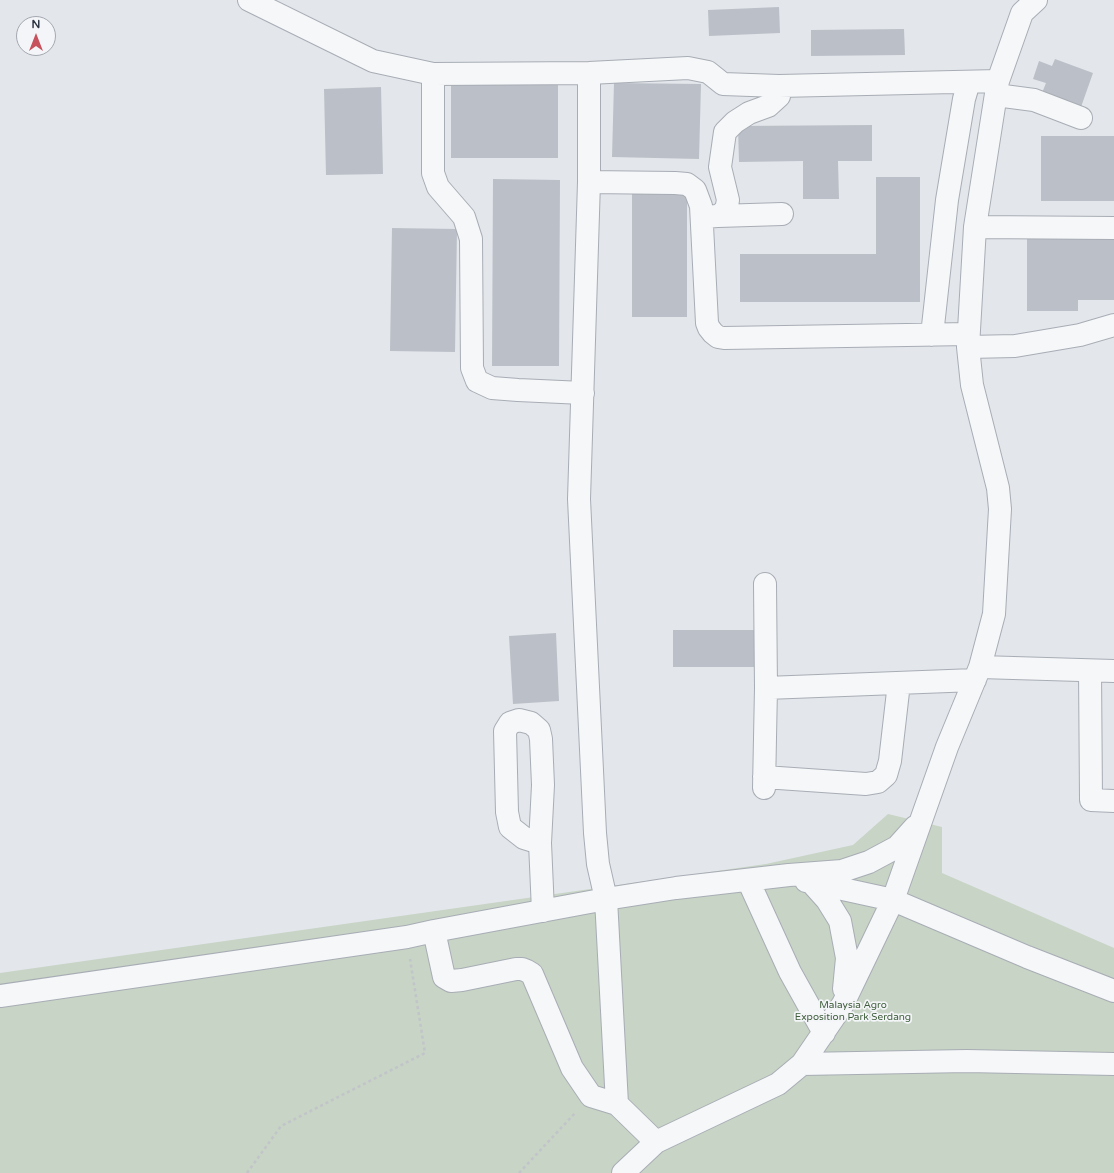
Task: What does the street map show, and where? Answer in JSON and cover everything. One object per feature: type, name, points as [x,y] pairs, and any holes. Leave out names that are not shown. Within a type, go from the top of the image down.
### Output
[{"type":"street","points":[[250,0],[373,61],[433,74],[589,73],[688,68],[708,72],[723,84],[779,86],[969,82],[997,88],[1081,118]]},
{"type":"street","points":[[624,1173],[656,1142],[778,1084],[802,1064],[824,1033],[843,1004],[893,900],[947,747],[978,674],[994,614],[1000,509],[998,488],[972,385],[968,340],[975,226],[997,88],[1022,13],[1036,0]]},
{"type":"street","points":[[589,73],[589,182],[579,499],[596,833],[598,864],[606,899],[618,1104]]},
{"type":"street","points":[[433,74],[433,173],[438,187],[464,217],[471,239],[472,368],[477,381],[492,388],[583,393]]},
{"type":"street","points":[[932,335],[947,200],[964,99],[969,82]]},
{"type":"street","points":[[710,216],[726,210],[728,200],[720,167],[725,132],[735,122],[748,113],[768,106],[779,96],[779,86]]},
{"type":"street","points":[[589,182],[675,183],[687,184],[695,190],[701,206],[710,216],[707,322],[712,334],[718,337],[932,335],[1015,346],[1080,335],[1114,325]]},
{"type":"street","points":[[710,216],[782,214]]},
{"type":"street","points":[[975,226],[1114,228]]},
{"type":"street","points":[[765,584],[766,688],[764,783],[866,784],[878,782],[886,775],[890,761],[899,683]]},
{"type":"street","points":[[1090,671],[1091,800],[1114,800]]},
{"type":"street","points":[[766,688],[899,683],[978,674],[1114,671]]},
{"type":"street","points":[[540,843],[524,838],[510,827],[507,812],[505,731],[510,723],[519,720],[531,723],[539,730],[541,739],[543,785],[540,843],[543,911]]},
{"type":"street","points":[[0,996],[407,937],[606,899],[676,888],[788,875],[842,871],[869,862],[897,847],[921,822]]},
{"type":"street","points":[[756,879],[810,881],[893,900],[1027,957],[1114,990]]},
{"type":"street","points":[[756,879],[790,972],[824,1033]]},
{"type":"street","points":[[810,881],[827,900],[840,921],[847,958],[843,1004]]},
{"type":"street","points":[[434,931],[444,977],[451,981],[516,969],[527,970],[532,974],[572,1068],[591,1096],[618,1104],[656,1142]]},
{"type":"street","points":[[802,1064],[967,1061],[1114,1064]]},
{"type":"path","points":[[247,1173],[281,1126],[425,1053],[407,937]]},
{"type":"path","points":[[519,1173],[591,1096]]},
{"type":"green space","name":"Malaysia Agro Exposition Park Serdang","points":[[888,814],[942,827],[942,873],[1114,948],[1114,1173],[0,1173],[0,973],[766,864],[853,845]]},
{"type":"building","points":[[779,7],[780,33],[709,36],[708,10]]},
{"type":"building","points":[[904,29],[905,55],[811,56],[811,30]]},
{"type":"building","points":[[1055,59],[1093,73],[1081,107],[1042,93],[1046,83],[1033,79],[1039,61],[1052,66]]},
{"type":"building","points":[[614,83],[701,84],[699,159],[612,157]]},
{"type":"building","points":[[451,84],[558,84],[558,158],[451,158]]},
{"type":"building","points":[[381,87],[383,174],[326,175],[324,89]]},
{"type":"building","points":[[872,125],[872,161],[838,161],[839,199],[803,199],[803,161],[739,162],[738,126]]},
{"type":"building","points":[[1041,136],[1114,136],[1114,201],[1041,201]]},
{"type":"building","points":[[876,177],[920,177],[920,302],[740,302],[740,254],[876,254]]},
{"type":"building","points":[[493,179],[560,180],[559,366],[492,366]]},
{"type":"building","points":[[632,188],[687,188],[687,317],[632,317]]},
{"type":"building","points":[[392,228],[457,229],[455,352],[390,351]]},
{"type":"building","points":[[1027,239],[1114,239],[1114,300],[1078,300],[1078,311],[1027,311]]},
{"type":"building","points":[[673,630],[755,630],[755,667],[673,667]]},
{"type":"building","points":[[556,633],[559,701],[513,704],[509,636]]}]
